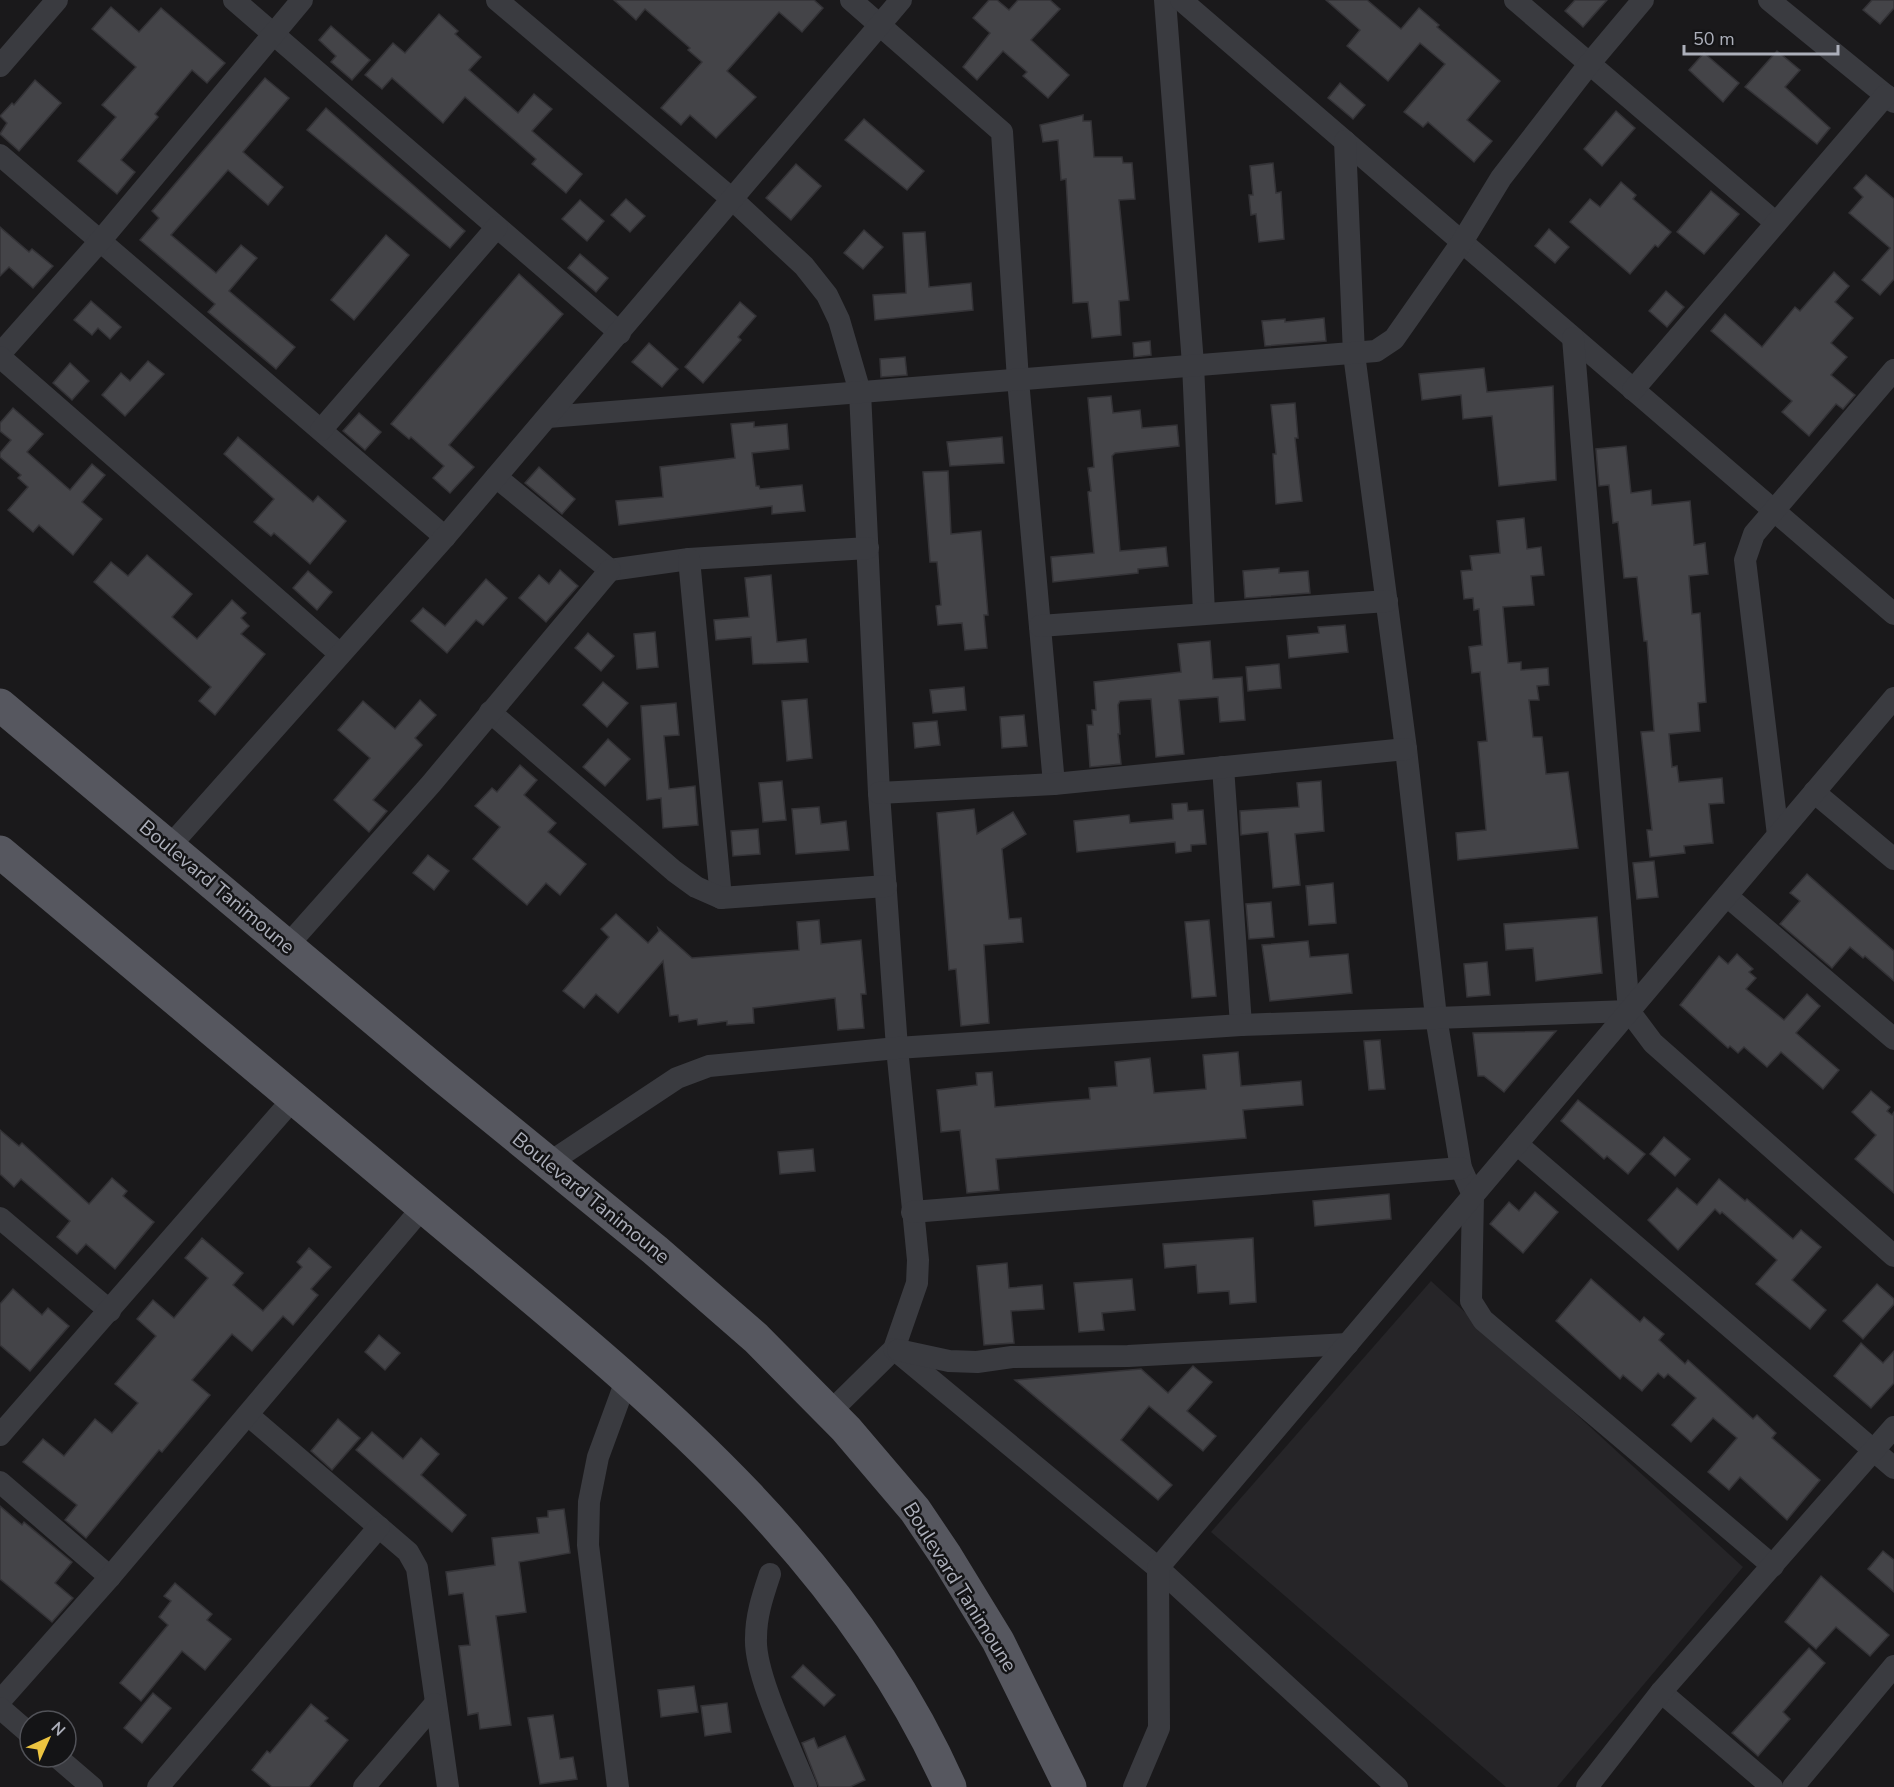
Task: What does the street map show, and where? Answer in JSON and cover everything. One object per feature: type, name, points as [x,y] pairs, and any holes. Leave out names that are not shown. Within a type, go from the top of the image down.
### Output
[{"type":"main road","name":"Boulevard Tanimoune","points":[[0,705],[287,946],[656,1250],[747,1331],[839,1402],[946,1556],[998,1641],[1070,1787]]},
{"type":"main road","points":[[0,852],[627,1378],[731,1475],[839,1599],[894,1682],[935,1753],[950,1787]]},
{"type":"street","points":[[0,66],[57,0]]},
{"type":"street","points":[[234,0],[620,333]]},
{"type":"street","points":[[302,0],[101,240],[0,356],[340,654]]},
{"type":"street","points":[[497,0],[732,199],[804,266],[827,295],[839,320],[860,392],[879,793],[897,1048],[918,1260],[917,1283],[894,1349],[839,1402]]},
{"type":"street","points":[[851,0],[1002,132],[1018,380],[1054,784]]},
{"type":"street","points":[[169,847],[445,537],[901,0]]},
{"type":"street","points":[[1165,0],[1193,364],[1204,613]]},
{"type":"street","points":[[1181,0],[1894,614]]},
{"type":"street","points":[[1515,0],[1776,223]]},
{"type":"street","points":[[548,417],[1376,351],[1394,339],[1462,242],[1501,178],[1590,63],[1643,0]]},
{"type":"street","points":[[1634,390],[1776,223],[1890,99],[1770,0]]},
{"type":"street","points":[[1345,141],[1354,354],[1406,749],[1436,1017],[1461,1168],[1473,1195],[1471,1301],[1484,1320],[1773,1566]]},
{"type":"street","points":[[0,154],[445,537]]},
{"type":"street","points":[[321,430],[497,226]]},
{"type":"street","points":[[1573,338],[1629,1011],[1653,1043],[1894,1256]]},
{"type":"street","points":[[1778,835],[1745,560],[1754,534],[1894,370]]},
{"type":"street","points":[[496,477],[610,570]]},
{"type":"street","points":[[287,946],[430,784],[610,570],[689,559],[868,548]]},
{"type":"street","points":[[689,559],[722,898]]},
{"type":"street","points":[[1040,626],[1386,601]]},
{"type":"street","points":[[1134,1787],[1159,1728],[1158,1568],[1894,698]]},
{"type":"street","points":[[490,712],[674,871],[696,887],[722,898],[886,886]]},
{"type":"street","points":[[879,793],[1054,784],[1406,749]]},
{"type":"street","points":[[1223,767],[1241,1025]]},
{"type":"street","points":[[1814,792],[1894,859]]},
{"type":"street","points":[[1727,896],[1894,1039]]},
{"type":"street","points":[[549,1163],[677,1078],[709,1066],[897,1048],[1241,1025],[1629,1011]]},
{"type":"street","points":[[0,1435],[294,1098]]},
{"type":"street","points":[[1517,1144],[1894,1468]]},
{"type":"street","points":[[912,1212],[1461,1168]]},
{"type":"street","points":[[0,1701],[110,1577],[423,1207]]},
{"type":"street","points":[[0,1218],[110,1311]]},
{"type":"street","points":[[894,1349],[949,1361],[976,1362],[1012,1357],[1128,1356],[1348,1344]]},
{"type":"street","points":[[894,1349],[1158,1568],[1390,1784]]},
{"type":"street","points":[[618,1787],[588,1545],[589,1502],[598,1457],[627,1378]]},
{"type":"street","points":[[248,1415],[408,1552],[417,1568],[448,1787]]},
{"type":"street","points":[[1587,1787],[1661,1692],[1894,1427]]},
{"type":"street","points":[[0,1482],[110,1577]]},
{"type":"street","points":[[158,1787],[379,1527]]},
{"type":"street","points":[[770,1574],[759,1609],[755,1640],[761,1671],[806,1787]]},
{"type":"street","points":[[1793,1787],[1894,1666]]},
{"type":"street","points":[[1661,1692],[1772,1787]]},
{"type":"street","points":[[364,1787],[435,1704]]},
{"type":"street","points":[[0,1708],[18,1724]]},
{"type":"street","points":[[71,1769],[92,1787]]},
{"type":"shaded area","points":[[1431,1281],[1743,1567],[1557,1787],[1506,1787],[1211,1532]]},
{"type":"building","points":[[614,0],[814,0],[823,8],[802,32],[779,12],[727,71],[756,97],[716,138],[690,115],[681,125],[661,108],[702,62],[688,50],[690,48],[645,9],[636,20]]},
{"type":"building","points":[[989,0],[997,0],[1009,10],[1018,0],[1050,0],[1060,9],[1031,40],[1069,75],[1048,98],[1023,76],[1027,72],[1003,51],[977,80],[963,67],[990,33],[973,18]]},
{"type":"building","points":[[1326,0],[1367,0],[1401,29],[1419,8],[1439,25],[1437,27],[1500,81],[1467,120],[1492,141],[1474,162],[1428,122],[1423,127],[1404,112],[1445,64],[1420,43],[1388,81],[1347,46],[1360,30]]},
{"type":"building","points":[[1575,0],[1607,0],[1583,27],[1565,11]]},
{"type":"building","points":[[1872,0],[1894,0],[1894,8],[1880,24],[1863,10]]},
{"type":"building","points":[[111,7],[139,32],[161,8],[225,63],[207,83],[192,70],[155,114],[158,117],[121,160],[135,172],[117,194],[78,161],[116,117],[102,105],[136,67],[92,29]]},
{"type":"building","points":[[439,14],[458,31],[455,34],[481,57],[469,70],[518,113],[534,94],[552,109],[532,131],[582,174],[566,193],[532,164],[536,159],[465,97],[443,123],[392,78],[382,89],[365,75],[393,43],[405,53]]},
{"type":"building","points":[[331,26],[370,60],[352,80],[331,62],[336,56],[319,40]]},
{"type":"building","points":[[1777,51],[1800,70],[1785,87],[1830,128],[1817,144],[1745,87]]},
{"type":"building","points":[[1704,53],[1739,83],[1723,102],[1689,70]]},
{"type":"building","points":[[265,78],[289,98],[243,152],[283,187],[268,205],[228,170],[171,235],[216,273],[241,245],[257,258],[229,291],[295,347],[276,369],[208,312],[215,304],[140,240],[159,218],[152,211]]},
{"type":"building","points":[[35,80],[61,103],[19,151],[0,134],[7,123],[0,116],[12,103],[14,105]]},
{"type":"building","points":[[1340,83],[1365,105],[1353,119],[1328,98]]},
{"type":"building","points":[[326,108],[465,231],[450,248],[307,130]]},
{"type":"building","points":[[1616,111],[1635,128],[1602,166],[1584,149]]},
{"type":"building","points":[[1083,115],[1083,121],[1091,121],[1094,157],[1122,157],[1123,163],[1132,163],[1135,199],[1119,200],[1129,300],[1119,301],[1121,335],[1092,338],[1088,302],[1073,303],[1066,179],[1061,180],[1058,140],[1043,142],[1040,125]]},
{"type":"building","points":[[864,119],[924,171],[907,190],[845,140]]},
{"type":"building","points":[[1273,163],[1276,193],[1281,192],[1284,239],[1259,242],[1256,214],[1251,215],[1249,195],[1253,195],[1250,166]]},
{"type":"building","points":[[796,164],[821,186],[791,220],[766,198]]},
{"type":"building","points":[[1866,175],[1894,199],[1894,279],[1880,295],[1862,280],[1890,248],[1849,213],[1863,197],[1854,188]]},
{"type":"building","points":[[1621,182],[1636,195],[1633,199],[1671,232],[1658,247],[1655,245],[1630,274],[1570,222],[1590,199],[1600,207]]},
{"type":"building","points":[[1711,191],[1739,214],[1704,254],[1677,232]]},
{"type":"building","points":[[626,199],[645,216],[630,232],[611,215]]},
{"type":"building","points":[[580,200],[604,221],[587,241],[562,219]]},
{"type":"building","points":[[0,227],[29,252],[32,249],[53,266],[33,288],[9,267],[0,276]]},
{"type":"building","points":[[1549,229],[1569,247],[1555,263],[1535,246]]},
{"type":"building","points":[[864,230],[883,247],[863,269],[844,253]]},
{"type":"building","points":[[925,232],[929,287],[971,283],[973,310],[875,320],[873,295],[906,293],[903,233]]},
{"type":"building","points":[[386,235],[409,255],[354,320],[331,300]]},
{"type":"building","points":[[580,254],[608,278],[596,292],[568,268]]},
{"type":"building","points":[[1834,272],[1849,286],[1835,302],[1853,318],[1831,343],[1847,357],[1831,375],[1855,395],[1843,409],[1836,404],[1809,436],[1782,412],[1792,401],[1711,331],[1725,314],[1762,347],[1795,307],[1800,311]]},
{"type":"building","points":[[519,274],[563,314],[449,445],[474,467],[450,493],[433,478],[444,466],[411,437],[409,439],[391,424]]},
{"type":"building","points":[[1666,291],[1684,307],[1667,327],[1649,311]]},
{"type":"building","points":[[91,301],[121,327],[110,339],[98,328],[92,335],[74,320]]},
{"type":"building","points":[[740,302],[756,316],[738,337],[741,340],[703,383],[685,367]]},
{"type":"building","points":[[1324,318],[1326,341],[1265,346],[1262,321],[1285,319],[1285,322]]},
{"type":"building","points":[[1150,341],[1151,355],[1134,357],[1133,343]]},
{"type":"building","points":[[649,343],[678,369],[662,387],[632,362]]},
{"type":"building","points":[[905,357],[907,375],[881,377],[880,359]]},
{"type":"building","points":[[148,361],[164,374],[125,416],[102,395],[121,373],[130,381]]},
{"type":"building","points":[[70,363],[89,381],[72,400],[53,383]]},
{"type":"building","points":[[1484,368],[1487,392],[1553,386],[1556,480],[1499,486],[1492,416],[1463,419],[1461,395],[1422,400],[1419,374]]},
{"type":"building","points":[[1111,396],[1113,413],[1140,410],[1142,428],[1177,425],[1179,446],[1115,453],[1112,456],[1120,551],[1166,547],[1168,566],[1138,569],[1138,573],[1053,582],[1051,557],[1094,553],[1088,492],[1091,491],[1088,468],[1094,467],[1088,398]]},
{"type":"building","points":[[1295,403],[1298,438],[1295,438],[1302,501],[1276,504],[1273,454],[1276,454],[1271,405]]},
{"type":"building","points":[[13,408],[43,434],[27,452],[70,490],[92,464],[105,475],[82,502],[102,519],[73,555],[39,525],[33,532],[8,510],[28,487],[18,478],[21,475],[0,457],[0,453],[11,440],[0,431],[0,423]]},
{"type":"building","points":[[359,413],[381,432],[365,450],[343,431]]},
{"type":"building","points":[[754,422],[754,427],[787,424],[789,449],[752,453],[756,486],[760,489],[802,485],[805,511],[772,514],[772,506],[619,525],[616,501],[663,497],[660,467],[735,458],[731,424]]},
{"type":"building","points":[[238,437],[313,502],[318,496],[346,521],[310,564],[274,533],[271,536],[254,522],[274,499],[224,454]]},
{"type":"building","points":[[1002,437],[1004,463],[950,466],[947,442]]},
{"type":"building","points":[[1626,446],[1631,493],[1651,490],[1652,505],[1690,501],[1694,545],[1705,543],[1708,574],[1689,576],[1692,614],[1700,613],[1706,702],[1698,703],[1700,731],[1669,734],[1672,767],[1677,766],[1679,782],[1722,778],[1724,803],[1709,804],[1713,843],[1684,846],[1685,853],[1650,857],[1647,830],[1652,830],[1641,732],[1654,731],[1647,641],[1644,641],[1637,577],[1624,578],[1618,522],[1613,523],[1609,485],[1599,486],[1596,449]]},
{"type":"building","points":[[539,467],[575,499],[562,514],[525,483]]},
{"type":"building","points":[[948,471],[951,534],[981,531],[988,615],[984,615],[987,648],[965,650],[962,623],[938,625],[936,606],[941,605],[937,562],[930,562],[923,472]]},
{"type":"building","points":[[1524,518],[1527,549],[1541,547],[1544,575],[1531,576],[1534,605],[1503,607],[1508,663],[1521,662],[1521,670],[1548,668],[1549,685],[1537,686],[1539,700],[1529,700],[1533,737],[1542,737],[1546,774],[1568,772],[1578,848],[1458,860],[1456,833],[1486,830],[1478,742],[1487,741],[1480,672],[1472,673],[1469,647],[1482,645],[1479,609],[1474,610],[1473,598],[1464,599],[1461,571],[1472,570],[1470,556],[1500,553],[1497,521]]},
{"type":"building","points":[[147,555],[192,594],[172,617],[197,639],[232,600],[246,613],[241,618],[249,626],[241,634],[265,654],[215,715],[199,701],[211,687],[94,582],[111,562],[128,576]]},
{"type":"building","points":[[1279,568],[1279,573],[1308,571],[1310,593],[1245,598],[1243,571]]},
{"type":"building","points":[[560,570],[578,586],[546,622],[519,598],[539,575],[549,584]]},
{"type":"building","points":[[308,571],[332,592],[317,610],[293,588]]},
{"type":"building","points":[[771,575],[777,642],[806,639],[808,662],[753,664],[751,637],[716,640],[714,620],[749,617],[745,578]]},
{"type":"building","points":[[486,579],[507,598],[483,625],[476,620],[447,653],[411,621],[423,608],[445,626]]},
{"type":"building","points":[[1345,625],[1348,652],[1289,658],[1287,636],[1319,633],[1318,627]]},
{"type":"building","points":[[655,632],[658,667],[637,669],[634,634]]},
{"type":"building","points":[[588,633],[614,656],[601,671],[575,648]]},
{"type":"building","points":[[1210,641],[1213,679],[1242,677],[1245,720],[1220,722],[1218,697],[1179,700],[1184,754],[1156,757],[1151,699],[1120,701],[1118,705],[1120,734],[1118,734],[1121,764],[1090,767],[1087,725],[1093,725],[1092,710],[1096,710],[1094,682],[1181,672],[1178,644]]},
{"type":"building","points":[[1279,664],[1281,688],[1248,691],[1246,667]]},
{"type":"building","points":[[603,682],[628,703],[607,727],[583,705]]},
{"type":"building","points":[[964,687],[966,710],[933,713],[930,690]]},
{"type":"building","points":[[807,699],[812,758],[787,761],[782,701]]},
{"type":"building","points":[[420,700],[436,715],[415,738],[422,745],[373,800],[387,811],[369,832],[334,800],[370,758],[338,730],[363,701],[395,729]]},
{"type":"building","points":[[676,703],[679,735],[664,736],[669,789],[695,786],[698,825],[663,828],[661,798],[647,800],[641,706]]},
{"type":"building","points":[[1024,715],[1027,746],[1002,748],[1000,717]]},
{"type":"building","points":[[937,721],[940,745],[915,748],[913,723]]},
{"type":"building","points":[[608,739],[630,759],[605,786],[583,767]]},
{"type":"building","points":[[520,765],[537,780],[524,795],[556,823],[548,832],[586,864],[560,895],[546,883],[527,905],[473,859],[500,827],[475,806],[492,788],[497,792]]},
{"type":"building","points":[[782,781],[786,820],[763,822],[759,783]]},
{"type":"building","points":[[1321,781],[1324,831],[1295,834],[1300,885],[1273,888],[1268,832],[1241,835],[1240,811],[1299,807],[1297,783]]},
{"type":"building","points":[[1187,803],[1188,811],[1203,810],[1206,844],[1191,845],[1191,851],[1176,853],[1175,842],[1077,852],[1074,821],[1129,815],[1130,823],[1173,819],[1172,804]]},
{"type":"building","points":[[819,807],[821,824],[846,821],[849,850],[796,854],[792,809]]},
{"type":"building","points":[[974,809],[977,834],[1013,812],[1026,834],[1002,849],[1009,919],[1021,918],[1023,942],[984,945],[989,1023],[961,1026],[956,969],[949,970],[937,813]]},
{"type":"building","points":[[758,829],[760,854],[733,856],[731,831]]},
{"type":"building","points":[[428,855],[449,871],[434,890],[413,873]]},
{"type":"building","points":[[1654,861],[1658,897],[1637,899],[1633,863]]},
{"type":"building","points":[[1807,874],[1894,951],[1894,981],[1865,956],[1863,958],[1850,947],[1832,968],[1780,924],[1800,901],[1790,893]]},
{"type":"building","points":[[1333,883],[1336,923],[1309,925],[1306,886]]},
{"type":"building","points":[[1271,902],[1274,937],[1249,939],[1246,904]]},
{"type":"building","points":[[616,914],[648,943],[659,931],[658,928],[692,958],[799,950],[797,922],[819,920],[821,944],[861,940],[866,994],[861,994],[864,1028],[838,1030],[835,998],[753,1008],[754,1023],[727,1025],[727,1021],[698,1025],[697,1019],[679,1022],[678,1015],[670,1016],[663,961],[618,1013],[596,994],[584,1008],[563,991],[609,937],[601,929]]},
{"type":"building","points":[[1597,917],[1602,973],[1536,981],[1533,948],[1506,950],[1504,924]]},
{"type":"building","points":[[1209,920],[1216,996],[1192,998],[1185,922]]},
{"type":"building","points":[[1308,941],[1310,957],[1348,954],[1352,993],[1270,1001],[1262,945]]},
{"type":"building","points":[[1737,954],[1753,969],[1749,972],[1756,978],[1746,989],[1784,1020],[1807,994],[1820,1006],[1796,1033],[1839,1070],[1823,1089],[1781,1052],[1767,1067],[1744,1047],[1738,1053],[1730,1046],[1728,1048],[1680,1005],[1719,956],[1728,964]]},
{"type":"building","points":[[1487,962],[1490,995],[1467,997],[1464,964]]},
{"type":"building","points":[[1556,1031],[1504,1092],[1484,1076],[1478,1076],[1473,1033]]},
{"type":"building","points":[[1380,1040],[1385,1089],[1369,1090],[1364,1041]]},
{"type":"building","points":[[1238,1052],[1241,1086],[1301,1081],[1303,1105],[1243,1110],[1246,1138],[996,1159],[999,1190],[967,1193],[960,1130],[941,1132],[937,1090],[977,1085],[976,1073],[992,1072],[995,1107],[1090,1099],[1089,1088],[1117,1086],[1115,1062],[1150,1058],[1154,1093],[1206,1089],[1203,1055]]},
{"type":"building","points":[[1871,1091],[1890,1107],[1887,1111],[1892,1115],[1894,1112],[1894,1193],[1855,1159],[1876,1135],[1852,1112]]},
{"type":"building","points":[[1578,1100],[1645,1154],[1628,1174],[1607,1156],[1604,1159],[1561,1121]]},
{"type":"building","points":[[0,1130],[19,1146],[22,1143],[89,1204],[112,1178],[127,1191],[123,1196],[154,1222],[115,1269],[86,1244],[77,1254],[57,1237],[70,1221],[21,1179],[14,1187],[0,1174]]},
{"type":"building","points":[[1664,1137],[1690,1159],[1675,1176],[1650,1154]]},
{"type":"building","points":[[813,1149],[815,1171],[780,1174],[778,1152]]},
{"type":"building","points":[[1719,1179],[1745,1201],[1747,1199],[1793,1239],[1801,1230],[1821,1247],[1792,1280],[1826,1310],[1810,1329],[1756,1284],[1777,1260],[1722,1212],[1720,1214],[1715,1209],[1678,1250],[1648,1220],[1677,1188],[1697,1205]]},
{"type":"building","points":[[1535,1192],[1558,1212],[1523,1253],[1490,1224],[1509,1202],[1519,1211]]},
{"type":"building","points":[[1389,1194],[1391,1219],[1315,1226],[1313,1201]]},
{"type":"building","points":[[202,1238],[243,1273],[233,1285],[263,1311],[302,1267],[297,1262],[309,1248],[331,1267],[311,1289],[318,1295],[293,1325],[283,1316],[252,1351],[232,1334],[192,1380],[210,1395],[162,1452],[159,1450],[86,1538],[65,1520],[77,1505],[23,1462],[43,1439],[64,1456],[95,1419],[112,1433],[138,1403],[115,1384],[156,1336],[137,1319],[153,1300],[174,1318],[208,1278],[185,1258]]},
{"type":"building","points":[[1253,1238],[1256,1302],[1230,1304],[1229,1291],[1198,1293],[1196,1265],[1165,1268],[1163,1244]]},
{"type":"building","points":[[1007,1263],[1009,1288],[1042,1285],[1044,1309],[1011,1311],[1014,1343],[984,1345],[977,1266]]},
{"type":"building","points":[[1132,1279],[1135,1310],[1102,1313],[1104,1330],[1079,1332],[1074,1283]]},
{"type":"building","points":[[1591,1279],[1640,1322],[1644,1317],[1664,1334],[1659,1340],[1685,1364],[1688,1360],[1753,1419],[1757,1415],[1776,1433],[1772,1438],[1820,1480],[1787,1520],[1740,1477],[1729,1490],[1708,1472],[1737,1438],[1713,1418],[1691,1442],[1672,1425],[1696,1398],[1668,1374],[1664,1378],[1658,1373],[1642,1391],[1623,1375],[1620,1379],[1556,1321]]},
{"type":"building","points":[[1877,1284],[1894,1299],[1894,1304],[1863,1339],[1843,1321]]},
{"type":"building","points":[[13,1289],[42,1315],[48,1308],[69,1326],[30,1371],[0,1345],[0,1304]]},
{"type":"building","points":[[379,1335],[400,1353],[385,1370],[365,1352]]},
{"type":"building","points":[[1861,1343],[1883,1363],[1894,1351],[1894,1383],[1871,1408],[1834,1376]]},
{"type":"building","points":[[1193,1366],[1212,1382],[1187,1411],[1216,1436],[1203,1451],[1149,1406],[1121,1440],[1172,1485],[1158,1500],[1015,1380],[1141,1369],[1168,1393]]},
{"type":"building","points":[[338,1419],[360,1438],[332,1470],[311,1451]]},
{"type":"building","points":[[372,1432],[403,1459],[421,1438],[439,1454],[421,1475],[466,1515],[452,1532],[356,1450]]},
{"type":"building","points":[[0,1506],[22,1525],[24,1522],[72,1562],[55,1583],[73,1598],[52,1622],[0,1579]]},
{"type":"building","points":[[564,1509],[570,1553],[519,1562],[526,1612],[496,1616],[511,1725],[480,1729],[478,1713],[468,1715],[459,1646],[470,1645],[463,1593],[449,1595],[446,1572],[495,1565],[492,1538],[539,1533],[537,1518],[548,1517],[548,1511]]},
{"type":"building","points":[[1883,1551],[1894,1560],[1894,1592],[1868,1569]]},
{"type":"building","points":[[1821,1576],[1889,1635],[1870,1656],[1836,1627],[1816,1649],[1785,1622]]},
{"type":"building","points":[[175,1583],[212,1614],[207,1620],[231,1639],[205,1670],[182,1651],[141,1701],[120,1683],[168,1625],[159,1617],[171,1601],[164,1596]]},
{"type":"building","points":[[1809,1648],[1825,1663],[1783,1712],[1790,1719],[1758,1756],[1732,1733]]},
{"type":"building","points":[[803,1665],[835,1695],[824,1706],[792,1677]]},
{"type":"building","points":[[694,1686],[698,1712],[661,1717],[658,1690]]},
{"type":"building","points":[[153,1693],[171,1708],[142,1743],[124,1728]]},
{"type":"building","points":[[727,1703],[731,1732],[705,1736],[701,1706]]},
{"type":"building","points":[[311,1704],[328,1718],[325,1721],[348,1740],[309,1787],[272,1787],[252,1770],[267,1751],[270,1753]]},
{"type":"building","points":[[553,1715],[560,1759],[573,1757],[577,1779],[540,1784],[528,1718]]},
{"type":"building","points":[[845,1736],[865,1780],[850,1787],[819,1787],[802,1743],[814,1738],[818,1748]]}]
